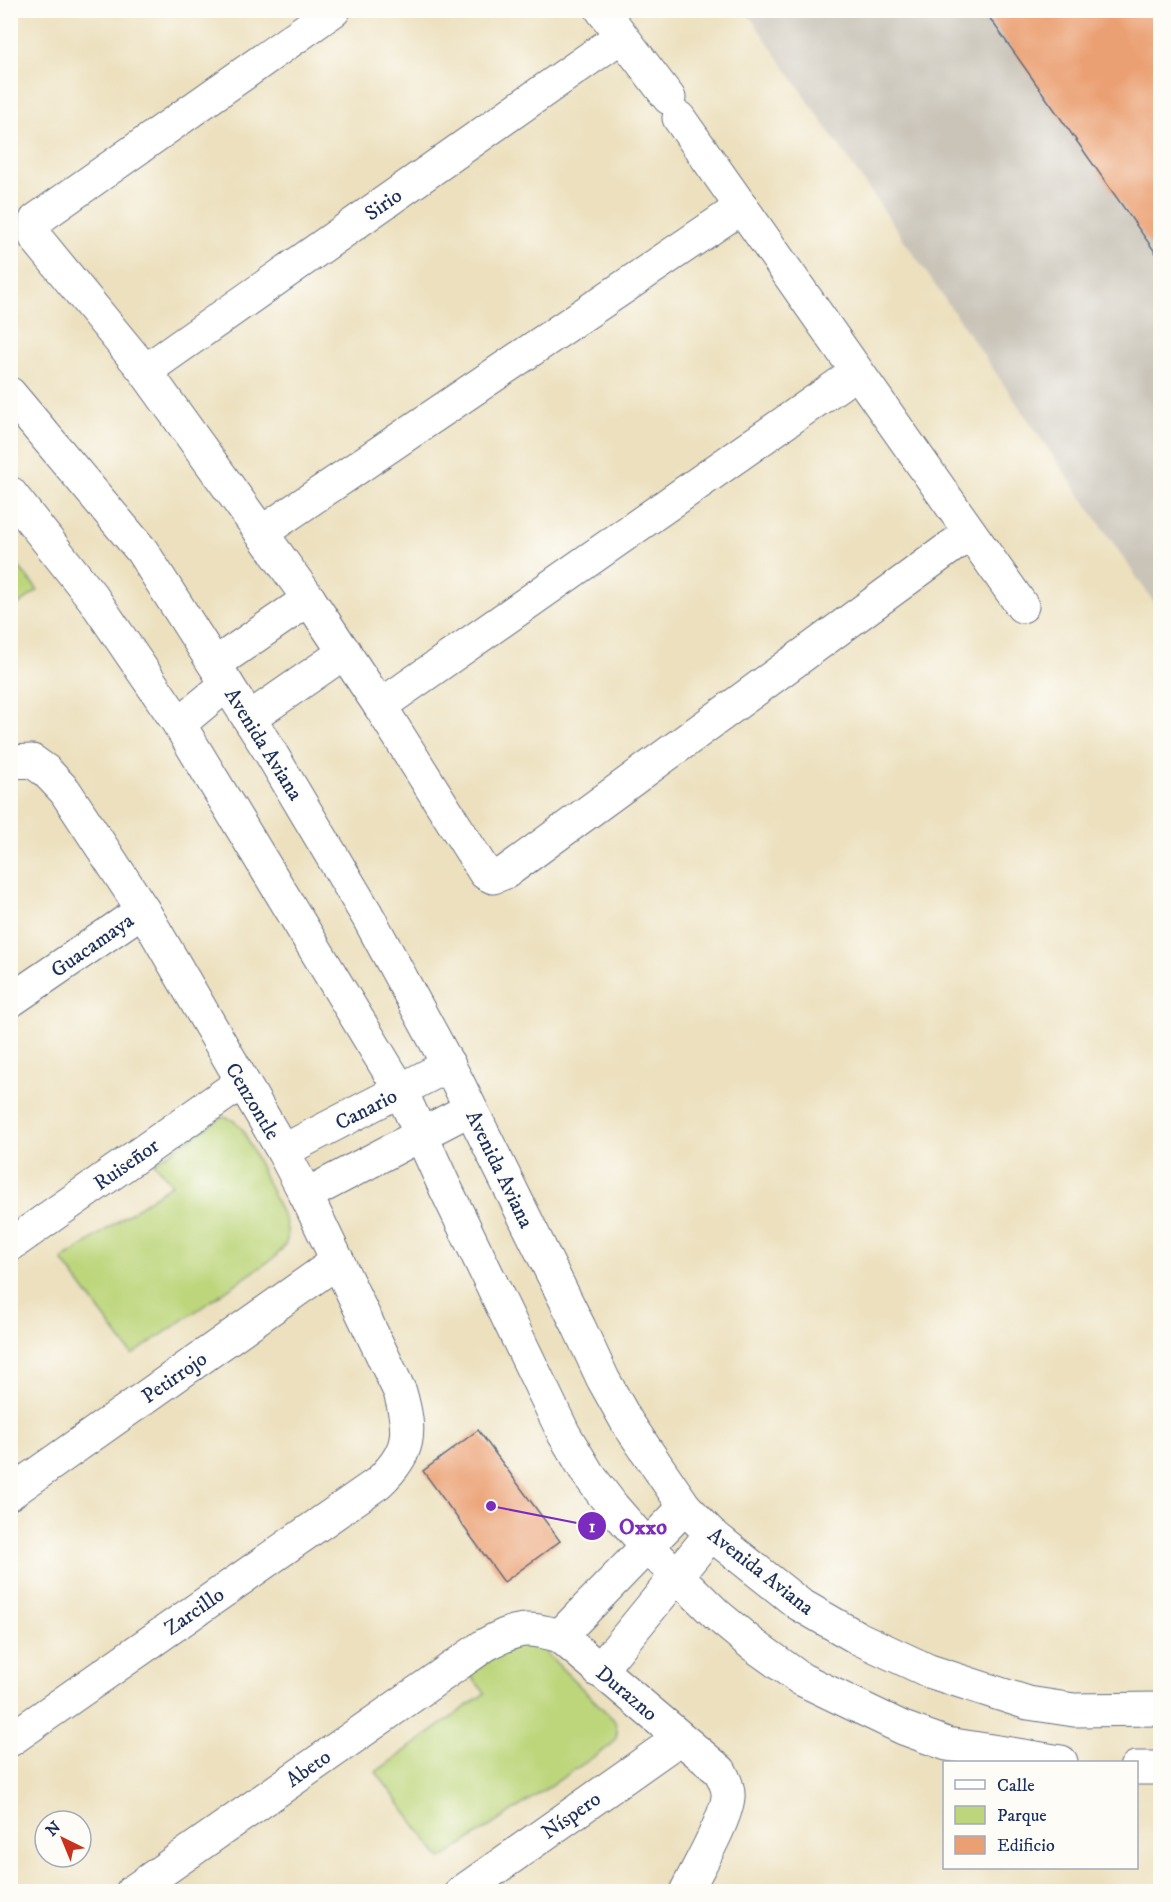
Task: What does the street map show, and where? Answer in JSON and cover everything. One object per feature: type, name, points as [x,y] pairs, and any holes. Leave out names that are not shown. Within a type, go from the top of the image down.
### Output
[{"type":"street","points":[[334,10],[36,220],[36,238],[145,371],[309,599],[380,706],[485,873],[493,877],[506,872],[970,533]]},
{"type":"street","points":[[602,10],[674,108],[1022,606]]},
{"type":"street","name":"Sirio","points":[[145,371],[620,37]]},
{"type":"street","points":[[261,533],[742,207]]},
{"type":"street","points":[[380,706],[857,372]]},
{"type":"street","name":"Avenida Aviana","points":[[10,394],[142,552],[250,718],[367,915],[449,1065],[603,1379],[627,1422],[685,1507],[711,1534],[799,1604],[858,1638],[929,1671],[1028,1703],[1074,1710],[1161,1709]]},
{"type":"street","points":[[10,493],[93,598],[178,724],[401,1091],[422,1133],[443,1184],[564,1434],[588,1474],[607,1498],[647,1546],[717,1615],[752,1644],[801,1679],[862,1710],[947,1744],[1055,1761]]},
{"type":"street","points":[[178,724],[221,674],[309,599]]},
{"type":"street","points":[[250,718],[345,652]]},
{"type":"street","name":"Cenzontle","points":[[10,762],[32,761],[46,771],[65,791],[143,910],[283,1151],[306,1195],[400,1392],[406,1413],[408,1432],[404,1452],[392,1470],[378,1483]]},
{"type":"street","name":"Guacamaya","points":[[10,1002],[143,910]]},
{"type":"street","name":"Canario","points":[[283,1151],[449,1065]]},
{"type":"street","name":"Ruiseñor","points":[[10,1245],[242,1082]]},
{"type":"street","points":[[306,1195],[470,1108]]},
{"type":"street","name":"Petirrojo","points":[[10,1493],[338,1262]]},
{"type":"street","name":"Zarcillo","points":[[10,1740],[378,1483]]},
{"type":"street","points":[[560,1636],[685,1507]]},
{"type":"street","points":[[599,1671],[711,1534]]},
{"type":"street","name":"Durazno","points":[[485,1645],[519,1630],[536,1629],[560,1636],[720,1771],[728,1796],[724,1815],[686,1892]]},
{"type":"street","name":"Abeto","points":[[132,1892],[485,1645]]},
{"type":"street","name":"Níspero","points":[[462,1892],[680,1738]]},
{"type":"street","points":[[1138,1768],[1161,1768]]},
{"type":"shaded area","points":[[746,11],[1160,11],[1160,611]]},
{"type":"green space","points":[[10,556],[38,590],[11,610],[10,610]]},
{"type":"green space","points":[[222,1117],[235,1122],[244,1132],[285,1221],[287,1240],[275,1257],[132,1355],[62,1260],[172,1184],[154,1163]]},
{"type":"green space","points":[[511,1644],[537,1644],[614,1720],[617,1730],[616,1737],[610,1746],[441,1859],[376,1772],[485,1693],[470,1675]]},
{"type":"building","points":[[984,10],[1160,10],[1160,259]]},
{"type":"building","points":[[478,1430],[560,1541],[504,1582],[423,1471]]},
{"type":"place","name":"Oxxo","points":[[491,1506]]}]
